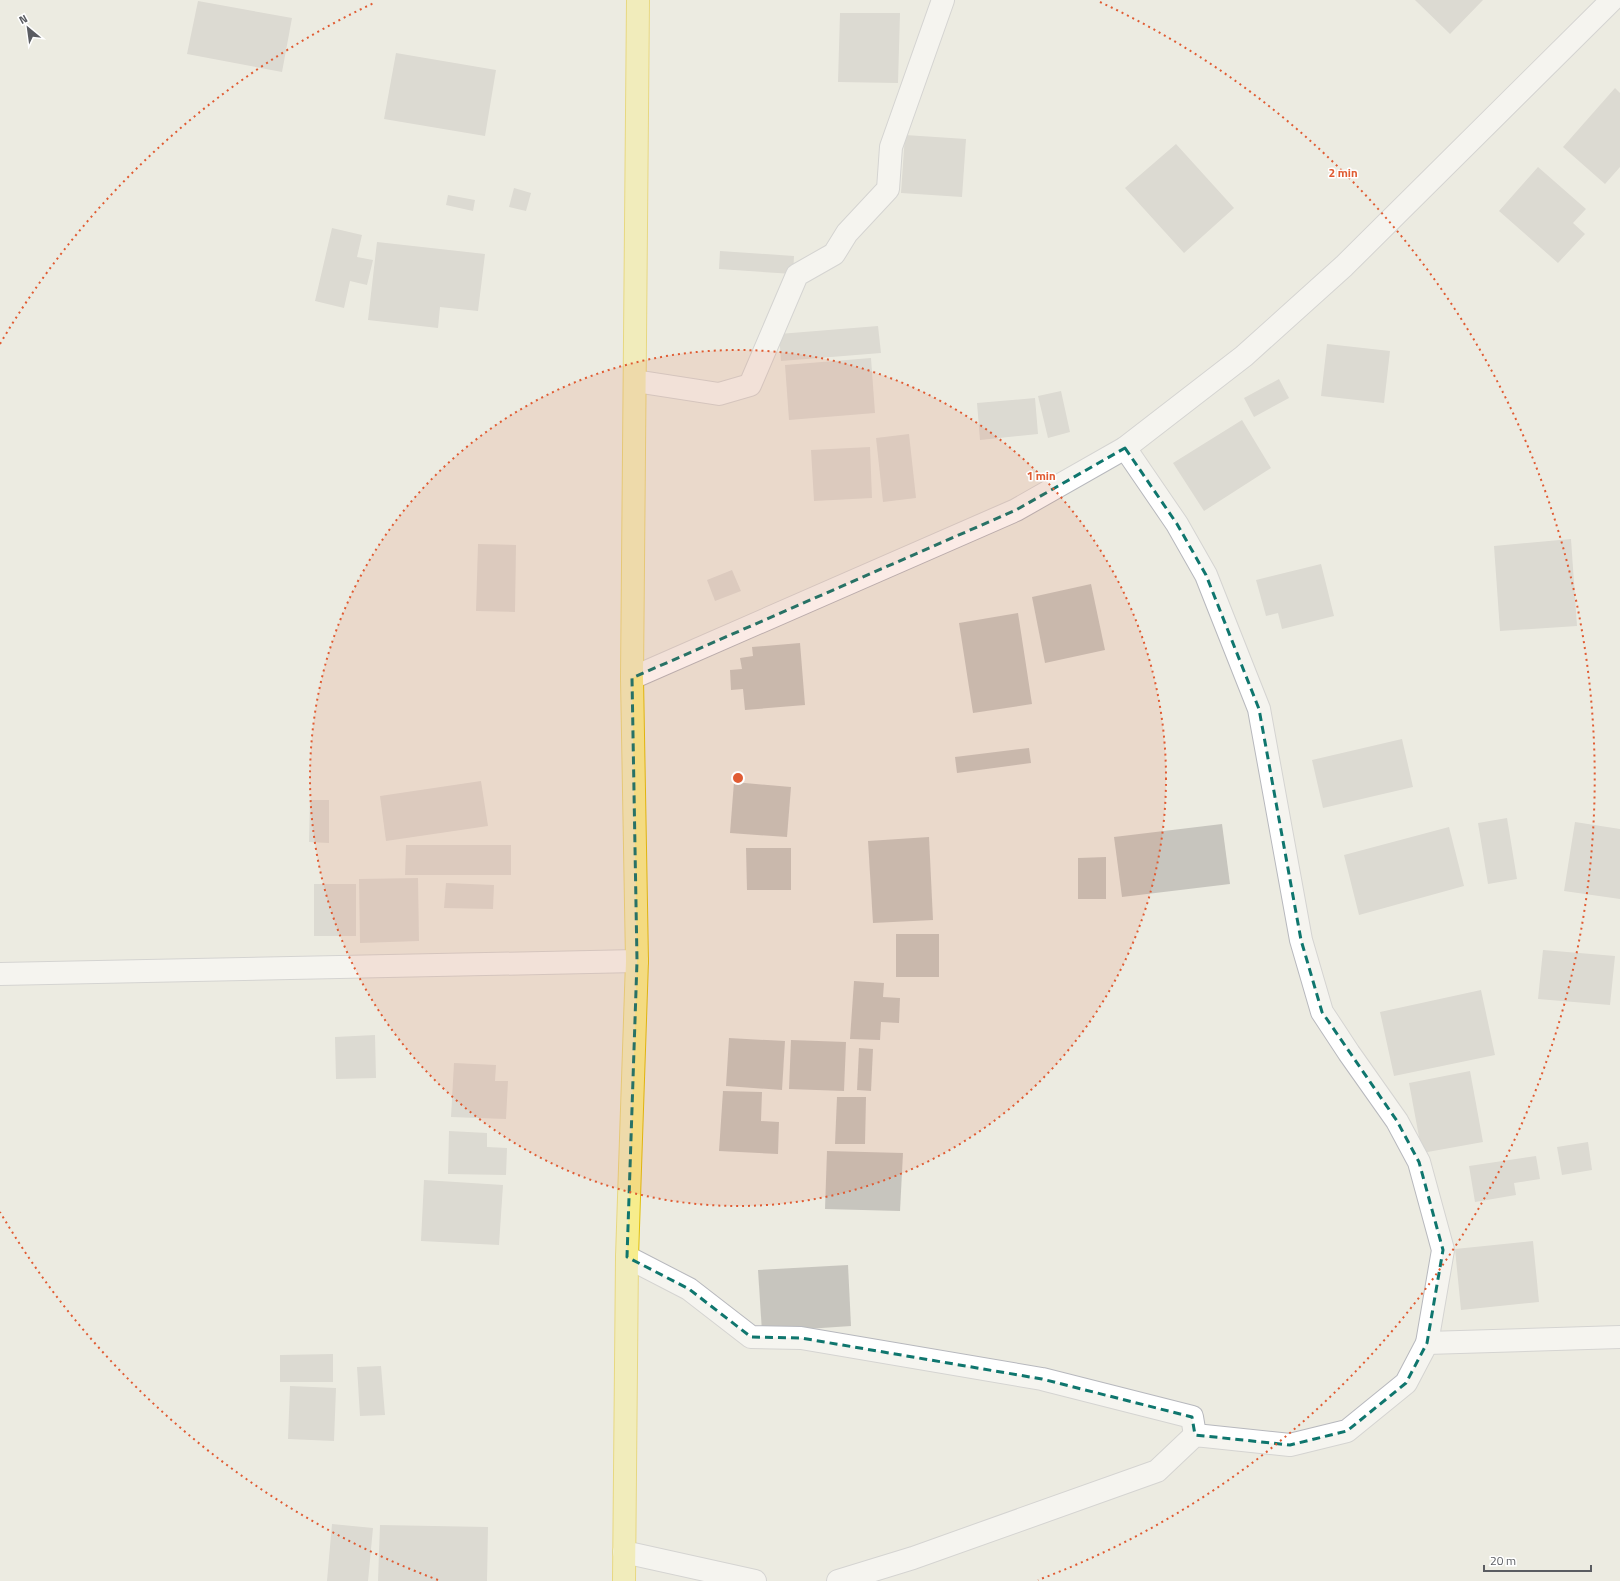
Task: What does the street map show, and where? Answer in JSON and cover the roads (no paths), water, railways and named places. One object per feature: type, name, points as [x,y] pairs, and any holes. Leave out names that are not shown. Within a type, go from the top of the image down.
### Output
[{"type":"highway","points":[[624,1581],[627,1257],[637,962],[632,678],[638,0]]},
{"type":"street","points":[[635,381],[719,394],[750,385],[796,275],[834,254],[847,233],[888,190],[891,147],[943,0]]},
{"type":"street","points":[[632,678],[1016,510],[1125,448],[1244,356],[1344,266],[1612,0]]},
{"type":"street","points":[[838,1581],[913,1558],[1157,1471],[1195,1435],[1290,1445],[1347,1431],[1406,1383],[1427,1343],[1443,1250],[1419,1162],[1397,1121],[1322,1012],[1301,940],[1258,709],[1206,575],[1178,524],[1125,448]]},
{"type":"street","points":[[0,974],[637,962]]},
{"type":"street","points":[[627,1257],[689,1289],[751,1337],[801,1338],[1042,1379],[1192,1418],[1195,1435]]},
{"type":"street","points":[[1427,1343],[1620,1337]]},
{"type":"street","points":[[624,1552],[755,1581]]}]
